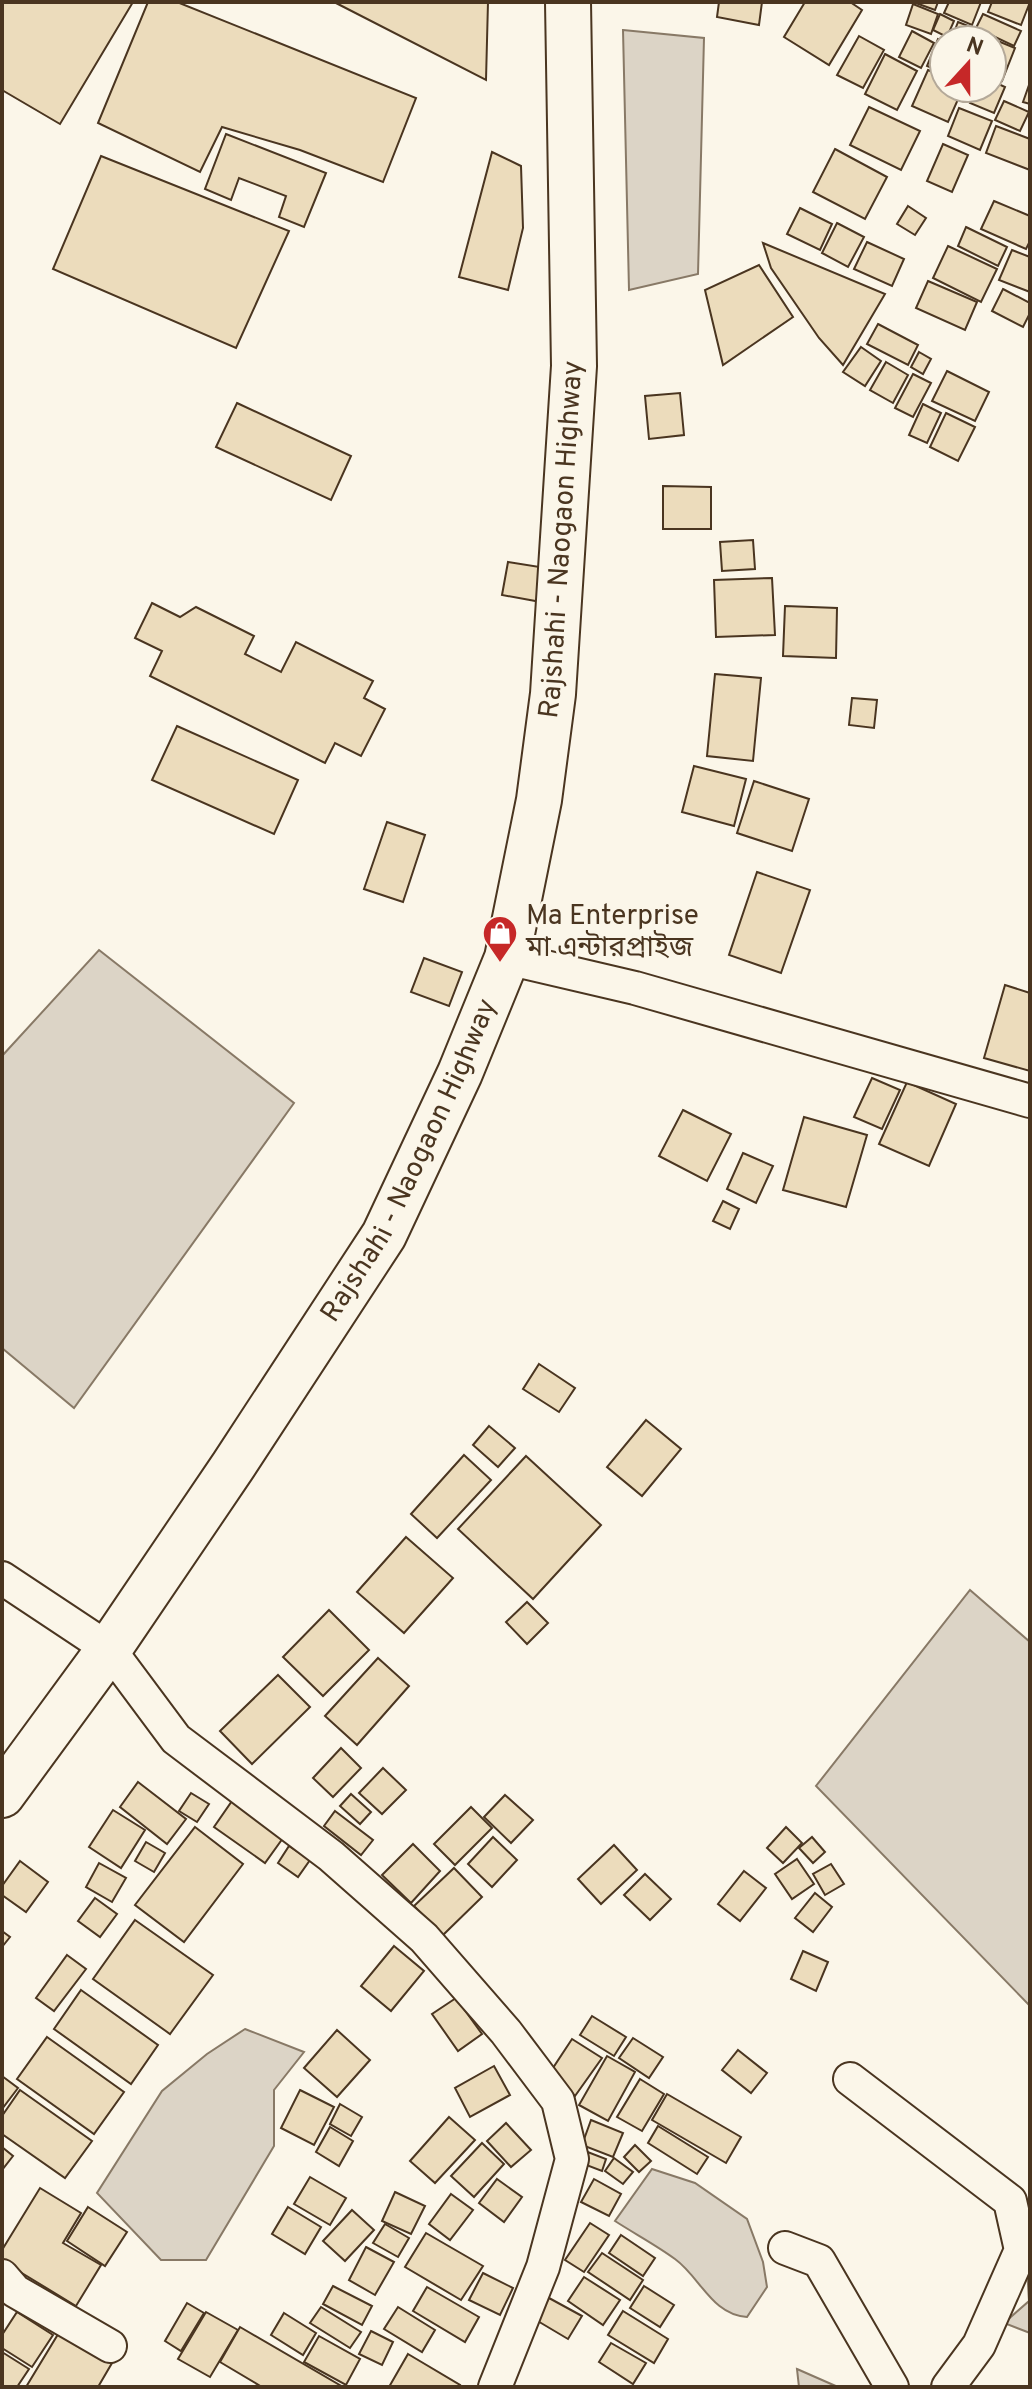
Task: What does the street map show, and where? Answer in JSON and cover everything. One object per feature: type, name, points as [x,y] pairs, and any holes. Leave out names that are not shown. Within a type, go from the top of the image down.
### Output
[{"type":"main road","name":"Rajshahi - Naogaon Highway","points":[[2,1795],[109,1649],[384,1235],[460,1073],[507,958],[539,800],[553,694],[574,366],[568,2]]},
{"type":"street","points":[[507,958],[635,988],[1030,1101]]},
{"type":"street","points":[[2,1578],[109,1649],[176,1739],[331,1856],[424,1938],[506,2032],[558,2101],[572,2159],[543,2267],[495,2387]]},
{"type":"street","points":[[850,2079],[1010,2201],[1021,2250],[979,2345],[948,2387]]},
{"type":"street","points":[[785,2248],[819,2261],[892,2387]]},
{"type":"street","points":[[2,2276],[15,2291],[110,2346]]},
{"type":"shaded area","points":[[623,30],[704,38],[698,274],[629,290]]},
{"type":"shaded area","points":[[99,950],[294,1103],[74,1408],[2,1348],[2,1056]]},
{"type":"shaded area","points":[[970,1590],[1030,1642],[1030,2006],[816,1786]]},
{"type":"shaded area","points":[[245,2029],[304,2052],[274,2090],[274,2146],[206,2260],[161,2260],[97,2193],[162,2091],[207,2054]]},
{"type":"shaded area","points":[[652,2169],[695,2183],[747,2219],[763,2262],[767,2287],[747,2317],[724,2310],[675,2259],[615,2221]]},
{"type":"shaded area","points":[[1027,2267],[1030,2267],[1030,2333],[1004,2323],[1029,2301]]},
{"type":"shaded area","points":[[797,2369],[838,2387],[799,2387]]},
{"type":"building","points":[[2,2],[133,2],[60,124],[2,90]]},
{"type":"building","points":[[148,2],[177,2],[416,98],[383,182],[300,150],[222,127],[200,172],[98,123]]},
{"type":"building","points":[[334,2],[488,2],[486,80]]},
{"type":"building","points":[[719,2],[762,2],[759,25],[717,17]]},
{"type":"building","points":[[805,2],[850,2],[862,10],[829,65],[784,37]]},
{"type":"building","points":[[913,2],[938,2],[935,10]]},
{"type":"building","points":[[949,2],[981,2],[972,24],[944,13]]},
{"type":"building","points":[[992,2],[1030,2],[1021,25],[988,12]]},
{"type":"building","points":[[913,4],[938,14],[934,24],[928,24],[928,33],[906,25]]},
{"type":"building","points":[[940,14],[954,21],[953,24],[936,24]]},
{"type":"building","points":[[983,14],[1005,24],[978,24]]},
{"type":"building","points":[[1008,25],[1021,31],[1014,46],[1008,43]]},
{"type":"building","points":[[912,31],[928,40],[928,55],[921,68],[899,57]]},
{"type":"building","points":[[859,36],[884,50],[863,88],[837,75]]},
{"type":"building","points":[[1008,45],[1015,48],[1008,66]]},
{"type":"building","points":[[885,54],[917,71],[897,110],[865,94]]},
{"type":"building","points":[[928,70],[928,104],[956,104],[948,122],[912,106]]},
{"type":"building","points":[[1030,85],[1030,104],[1023,102]]},
{"type":"building","points":[[1008,103],[1029,112],[1020,131],[995,120],[1003,104]]},
{"type":"building","points":[[972,104],[998,104],[994,113]]},
{"type":"building","points":[[869,107],[920,131],[901,170],[850,145]]},
{"type":"building","points":[[959,108],[992,121],[980,150],[948,136]]},
{"type":"building","points":[[996,126],[1030,139],[1030,170],[986,153]]},
{"type":"building","points":[[226,134],[326,173],[304,227],[279,217],[286,196],[239,178],[231,200],[205,189]]},
{"type":"building","points":[[943,144],[968,155],[952,192],[927,181]]},
{"type":"building","points":[[835,149],[887,177],[865,219],[813,192]]},
{"type":"building","points":[[492,152],[521,166],[523,228],[508,290],[459,277]]},
{"type":"building","points":[[101,156],[289,231],[236,348],[53,269]]},
{"type":"building","points":[[994,201],[1030,216],[1030,241],[1026,249],[981,229]]},
{"type":"building","points":[[908,206],[926,218],[915,235],[897,224]]},
{"type":"building","points":[[800,208],[832,224],[820,250],[787,234]]},
{"type":"building","points":[[837,223],[864,237],[848,267],[822,253]]},
{"type":"building","points":[[966,227],[1007,247],[998,266],[958,246]]},
{"type":"building","points":[[867,242],[904,259],[892,286],[854,269]]},
{"type":"building","points":[[763,243],[885,294],[843,365],[819,338],[771,268]]},
{"type":"building","points":[[948,246],[997,269],[981,302],[933,278]]},
{"type":"building","points":[[1012,250],[1030,257],[1030,292],[999,280]]},
{"type":"building","points":[[759,265],[793,317],[723,365],[705,290]]},
{"type":"building","points":[[928,281],[977,302],[965,330],[916,308]]},
{"type":"building","points":[[1003,289],[1030,303],[1030,313],[1023,327],[992,311]]},
{"type":"building","points":[[878,324],[918,345],[908,365],[867,344]]},
{"type":"building","points":[[861,347],[881,361],[865,386],[843,372]]},
{"type":"building","points":[[919,352],[931,359],[923,374],[911,367]]},
{"type":"building","points":[[886,362],[908,375],[893,403],[870,390]]},
{"type":"building","points":[[947,371],[989,392],[975,421],[932,401]]},
{"type":"building","points":[[913,374],[931,383],[913,417],[895,408]]},
{"type":"building","points":[[680,393],[684,435],[649,439],[645,396]]},
{"type":"building","points":[[237,403],[351,456],[331,500],[216,447]]},
{"type":"building","points":[[923,404],[941,413],[927,443],[909,435]]},
{"type":"building","points":[[946,413],[975,427],[958,461],[930,447]]},
{"type":"building","points":[[663,486],[711,487],[711,529],[663,529]]},
{"type":"building","points":[[753,540],[755,569],[722,571],[720,542]]},
{"type":"building","points":[[508,562],[546,568],[541,602],[502,595]]},
{"type":"building","points":[[772,578],[775,635],[716,637],[714,580]]},
{"type":"building","points":[[152,603],[180,617],[196,607],[254,636],[245,654],[281,672],[296,642],[373,681],[364,698],[385,709],[361,756],[335,743],[325,763],[150,676],[162,651],[135,638]]},
{"type":"building","points":[[785,606],[837,608],[836,658],[783,656]]},
{"type":"building","points":[[715,674],[761,678],[753,761],[707,756]]},
{"type":"building","points":[[852,698],[877,700],[874,728],[849,725]]},
{"type":"building","points":[[177,726],[298,780],[274,834],[152,780]]},
{"type":"building","points":[[694,766],[746,779],[734,826],[682,812]]},
{"type":"building","points":[[754,781],[809,799],[792,851],[737,833]]},
{"type":"building","points":[[387,822],[425,835],[403,902],[364,889]]},
{"type":"building","points":[[757,872],[810,890],[781,973],[729,955]]},
{"type":"building","points":[[424,958],[462,972],[449,1006],[411,992]]},
{"type":"building","points":[[1005,985],[1030,993],[1030,1071],[984,1058]]},
{"type":"building","points":[[872,1078],[900,1090],[882,1129],[854,1117]]},
{"type":"building","points":[[907,1082],[956,1104],[929,1166],[879,1144]]},
{"type":"building","points":[[683,1110],[731,1134],[707,1181],[659,1156]]},
{"type":"building","points":[[804,1117],[867,1135],[846,1207],[783,1190]]},
{"type":"building","points":[[743,1153],[773,1166],[756,1203],[727,1189]]},
{"type":"building","points":[[723,1201],[739,1209],[730,1229],[713,1221]]},
{"type":"building","points":[[539,1364],[575,1388],[559,1412],[523,1389]]},
{"type":"building","points":[[646,1420],[681,1449],[642,1496],[607,1467]]},
{"type":"building","points":[[489,1426],[515,1448],[498,1467],[473,1445]]},
{"type":"building","points":[[464,1455],[491,1480],[437,1538],[411,1514]]},
{"type":"building","points":[[526,1456],[601,1525],[533,1599],[458,1529]]},
{"type":"building","points":[[406,1537],[453,1578],[404,1633],[357,1592]]},
{"type":"building","points":[[527,1602],[548,1623],[527,1644],[506,1622]]},
{"type":"building","points":[[329,1610],[369,1650],[323,1696],[283,1657]]},
{"type":"building","points":[[378,1658],[409,1686],[357,1745],[325,1716]]},
{"type":"building","points":[[278,1675],[310,1707],[252,1764],[220,1731]]},
{"type":"building","points":[[341,1748],[361,1768],[333,1797],[313,1778]]},
{"type":"building","points":[[383,1768],[406,1790],[382,1814],[359,1793]]},
{"type":"building","points":[[138,1782],[186,1819],[167,1844],[120,1807]]},
{"type":"building","points":[[191,1793],[209,1804],[197,1822],[179,1811]]},
{"type":"building","points":[[351,1794],[371,1812],[360,1824],[340,1806]]},
{"type":"building","points":[[505,1795],[533,1820],[511,1843],[484,1817]]},
{"type":"building","points":[[232,1801],[283,1838],[265,1863],[214,1827]]},
{"type":"building","points":[[471,1807],[492,1828],[455,1865],[434,1844]]},
{"type":"building","points":[[113,1810],[145,1830],[121,1868],[89,1847]]},
{"type":"building","points":[[335,1811],[373,1840],[361,1855],[324,1826]]},
{"type":"building","points":[[195,1827],[243,1864],[184,1942],[135,1905]]},
{"type":"building","points":[[786,1827],[802,1843],[783,1863],[767,1848]]},
{"type":"building","points":[[493,1837],[517,1860],[492,1887],[468,1864]]},
{"type":"building","points":[[812,1837],[825,1852],[813,1863],[799,1848]]},
{"type":"building","points":[[146,1842],[165,1853],[154,1872],[135,1861]]},
{"type":"building","points":[[413,1844],[440,1871],[411,1903],[382,1875]]},
{"type":"building","points":[[614,1845],[637,1870],[601,1904],[578,1879]]},
{"type":"building","points":[[289,1846],[310,1860],[298,1877],[278,1863]]},
{"type":"building","points":[[797,1859],[814,1884],[792,1899],[775,1874]]},
{"type":"building","points":[[20,1861],[48,1882],[26,1912],[2,1895],[2,1886]]},
{"type":"building","points":[[99,1863],[126,1878],[112,1902],[86,1887]]},
{"type":"building","points":[[831,1864],[844,1884],[825,1895],[813,1874]]},
{"type":"building","points":[[454,1868],[482,1897],[443,1935],[414,1906]]},
{"type":"building","points":[[744,1871],[766,1888],[740,1921],[718,1904]]},
{"type":"building","points":[[645,1874],[671,1899],[650,1920],[624,1895]]},
{"type":"building","points":[[815,1893],[832,1907],[813,1932],[795,1918]]},
{"type":"building","points":[[95,1898],[117,1914],[100,1937],[78,1921]]},
{"type":"building","points":[[135,1920],[213,1975],[170,2034],[93,1979]]},
{"type":"building","points":[[2,1931],[10,1937],[2,1947]]},
{"type":"building","points":[[394,1946],[424,1971],[391,2011],[361,1986]]},
{"type":"building","points":[[803,1951],[828,1962],[816,1991],[791,1979]]},
{"type":"building","points":[[67,1955],[86,1969],[54,2011],[36,1998]]},
{"type":"building","points":[[81,1990],[158,2045],[131,2084],[54,2029]]},
{"type":"building","points":[[456,1998],[482,2034],[458,2051],[432,2014]]},
{"type":"building","points":[[592,2016],[626,2037],[614,2056],[580,2035]]},
{"type":"building","points":[[337,2030],[370,2060],[337,2097],[304,2068]]},
{"type":"building","points":[[47,2037],[124,2092],[94,2134],[17,2079]]},
{"type":"building","points":[[633,2038],[663,2057],[649,2078],[619,2058]]},
{"type":"building","points":[[572,2039],[602,2058],[575,2096],[551,2071]]},
{"type":"building","points":[[738,2050],[767,2073],[751,2093],[722,2070]]},
{"type":"building","points":[[607,2056],[635,2072],[608,2121],[579,2105]]},
{"type":"building","points":[[494,2066],[510,2095],[470,2117],[455,2088]]},
{"type":"building","points":[[2,2076],[18,2088],[2,2109]]},
{"type":"building","points":[[640,2079],[664,2094],[642,2131],[617,2117]]},
{"type":"building","points":[[20,2090],[92,2141],[65,2178],[2,2134],[2,2116]]},
{"type":"building","points":[[300,2090],[334,2107],[314,2145],[281,2128]]},
{"type":"building","points":[[667,2094],[741,2137],[726,2163],[652,2120]]},
{"type":"building","points":[[340,2104],[362,2117],[351,2136],[330,2124]]},
{"type":"building","points":[[449,2117],[475,2140],[435,2183],[410,2161]]},
{"type":"building","points":[[591,2120],[623,2133],[613,2157],[582,2145]]},
{"type":"building","points":[[506,2123],[531,2150],[511,2167],[487,2141]]},
{"type":"building","points":[[658,2126],[708,2157],[697,2174],[648,2143]]},
{"type":"building","points":[[330,2127],[353,2141],[339,2166],[316,2152]]},
{"type":"building","points":[[482,2143],[504,2164],[474,2197],[451,2176]]},
{"type":"building","points":[[635,2145],[651,2161],[639,2172],[624,2157]]},
{"type":"building","points":[[2,2147],[13,2156],[2,2170]]},
{"type":"building","points":[[585,2151],[606,2159],[602,2171],[581,2163]]},
{"type":"building","points":[[614,2158],[633,2172],[623,2184],[605,2171]]},
{"type":"building","points":[[310,2177],[346,2198],[330,2225],[294,2204]]},
{"type":"building","points":[[497,2179],[522,2197],[504,2222],[479,2203]]},
{"type":"building","points":[[594,2179],[621,2194],[609,2216],[581,2202]]},
{"type":"building","points":[[40,2188],[81,2213],[63,2243],[101,2265],[76,2306],[2,2261],[2,2250]]},
{"type":"building","points":[[395,2192],[425,2206],[411,2234],[382,2221]]},
{"type":"building","points":[[451,2194],[473,2210],[450,2240],[429,2224]]},
{"type":"building","points":[[88,2207],[127,2232],[105,2266],[67,2241]]},
{"type":"building","points":[[288,2207],[321,2227],[305,2254],[272,2234]]},
{"type":"building","points":[[352,2210],[374,2230],[345,2261],[323,2241]]},
{"type":"building","points":[[590,2223],[609,2235],[584,2272],[565,2260]]},
{"type":"building","points":[[385,2224],[409,2238],[398,2257],[373,2243]]},
{"type":"building","points":[[426,2233],[483,2266],[461,2300],[405,2267]]},
{"type":"building","points":[[621,2235],[655,2258],[643,2276],[609,2253]]},
{"type":"building","points":[[366,2247],[394,2262],[375,2295],[349,2280]]},
{"type":"building","points":[[602,2253],[643,2280],[630,2300],[588,2272]]},
{"type":"building","points":[[483,2273],[513,2288],[500,2315],[469,2300]]},
{"type":"building","points":[[584,2277],[620,2300],[603,2325],[568,2301]]},
{"type":"building","points":[[333,2286],[372,2306],[362,2325],[323,2304]]},
{"type":"building","points":[[644,2286],[674,2305],[660,2327],[630,2308]]},
{"type":"building","points":[[427,2287],[479,2317],[465,2342],[413,2311]]},
{"type":"building","points":[[549,2298],[582,2316],[568,2339],[536,2320]]},
{"type":"building","points":[[187,2303],[204,2313],[181,2351],[165,2341]]},
{"type":"building","points":[[321,2307],[361,2332],[350,2348],[310,2323]]},
{"type":"building","points":[[398,2307],[435,2330],[422,2352],[384,2329]]},
{"type":"building","points":[[623,2311],[668,2339],[654,2363],[608,2335]]},
{"type":"building","points":[[17,2312],[53,2335],[32,2367],[2,2348],[2,2335]]},
{"type":"building","points":[[206,2312],[238,2330],[210,2377],[178,2359]]},
{"type":"building","points":[[284,2313],[316,2333],[303,2355],[271,2335]]},
{"type":"building","points":[[240,2327],[343,2387],[262,2387],[220,2362]]},
{"type":"building","points":[[60,2331],[112,2363],[98,2387],[26,2387]]},
{"type":"building","points":[[371,2331],[393,2342],[382,2365],[359,2354]]},
{"type":"building","points":[[319,2336],[360,2359],[346,2385],[304,2362]]},
{"type":"building","points":[[611,2343],[646,2363],[633,2384],[599,2362]]},
{"type":"building","points":[[2,2352],[29,2369],[17,2387],[2,2387]]},
{"type":"building","points":[[408,2354],[460,2385],[459,2387],[389,2387]]},
{"type":"place","name":"Ma Enterprise মা এন্টারপ্রাইজ","points":[[500,964]]}]
